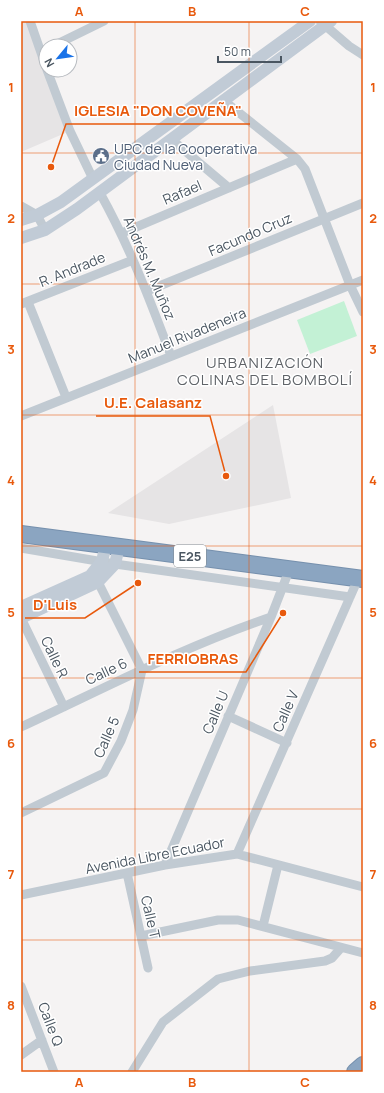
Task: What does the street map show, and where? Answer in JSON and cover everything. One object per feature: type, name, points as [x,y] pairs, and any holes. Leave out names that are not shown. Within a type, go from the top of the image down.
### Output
[{"type":"highway","name":"E25","points":[[21,534],[290,568],[361,579]]},
{"type":"highway","points":[[355,1072],[363,1065]]},
{"type":"street","points":[[30,21],[38,39]]},
{"type":"street","points":[[69,38],[104,21]]},
{"type":"street","points":[[21,220],[37,215],[61,202],[310,21]]},
{"type":"street","points":[[21,238],[45,230],[100,193],[325,23],[363,55]]},
{"type":"street","points":[[50,78],[70,130],[93,179]]},
{"type":"street","points":[[223,100],[297,159],[308,173],[350,285],[363,312]]},
{"type":"street","points":[[171,139],[229,188]]},
{"type":"street","name":"Rafael","points":[[122,232],[297,159]]},
{"type":"street","name":"Andrés M. Muñoz","points":[[100,193],[122,232],[147,291],[171,356]]},
{"type":"street","name":"Facundo Cruz","points":[[147,291],[325,217],[363,203]]},
{"type":"street","points":[[21,206],[37,215],[45,230]]},
{"type":"street","name":"R. Andrade","points":[[24,303],[133,260]]},
{"type":"street","name":"Manuel Rivadeneira","points":[[21,416],[363,280]]},
{"type":"street","points":[[24,303],[66,397]]},
{"type":"street","points":[[21,547],[37,536]]},
{"type":"street","points":[[21,607],[90,576],[112,546]]},
{"type":"street","points":[[112,546],[115,564]]},
{"type":"street","points":[[21,547],[115,564],[350,597]]},
{"type":"street","points":[[21,618],[98,582],[115,564]]},
{"type":"street","name":"Calle U","points":[[165,865],[271,617],[290,568]]},
{"type":"street","name":"Calle V","points":[[237,854],[350,597],[361,579]]},
{"type":"street","points":[[98,582],[142,670]]},
{"type":"street","name":"Calle 6","points":[[21,727],[142,670],[236,629],[271,617]]},
{"type":"street","name":"Calle R","points":[[21,618],[64,707]]},
{"type":"street","name":"Calle 5","points":[[21,813],[104,773],[121,741],[133,710],[142,670]]},
{"type":"street","points":[[228,716],[286,743]]},
{"type":"street","name":"Avenida Libre Ecuador","points":[[21,895],[165,865],[237,854],[363,887]]},
{"type":"street","points":[[263,926],[278,865]]},
{"type":"street","name":"Calle T","points":[[127,873],[148,968]]},
{"type":"street","points":[[142,936],[228,919],[263,926],[363,953]]},
{"type":"street","points":[[132,1072],[163,1022],[218,979],[250,971],[325,962],[332,958],[340,948]]},
{"type":"street","name":"Calle Q","points":[[21,986],[54,1072]]},
{"type":"street","points":[[21,1055],[42,1040]]},
{"type":"shaded area","points":[[21,21],[31,21],[38,41],[38,78],[51,78],[70,131],[21,152]]},
{"type":"shaded area","points":[[273,405],[291,498],[169,524],[108,513]]},
{"type":"green space","points":[[344,301],[357,336],[310,354],[297,320]]},
{"type":"place","name":"UPC de la Cooperativa Ciudad Nueva","points":[[101,156]]},
{"type":"place","name":"IGLESIA \"DON COVEÑA\"","points":[[51,167]]},
{"type":"place","name":"U.E. Calasanz","points":[[226,476]]},
{"type":"place","name":"D'Luis","points":[[138,583]]},
{"type":"place","name":"FERRIOBRAS","points":[[283,613]]},
{"type":"district","name":"URBANIZACIÓN COLINAS DEL BOMBOLÍ","points":[[265,370]]}]
